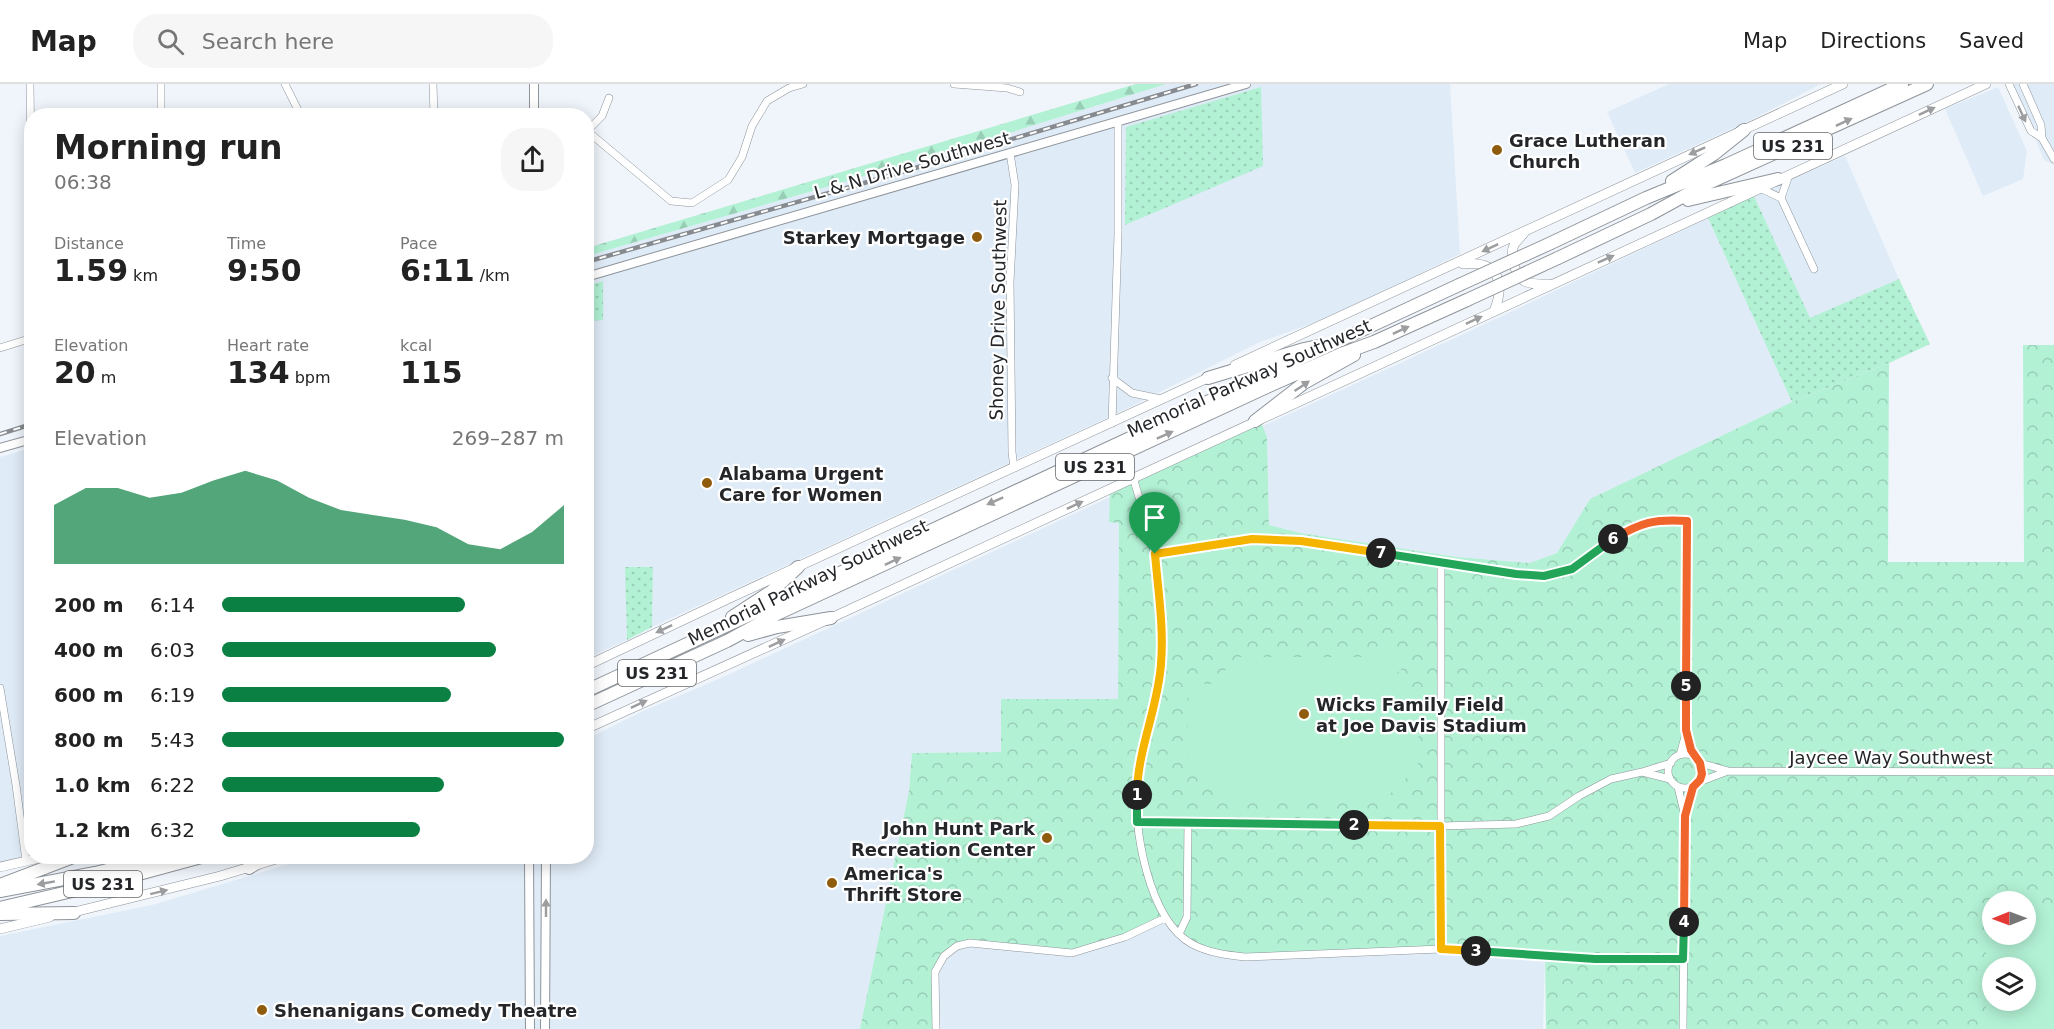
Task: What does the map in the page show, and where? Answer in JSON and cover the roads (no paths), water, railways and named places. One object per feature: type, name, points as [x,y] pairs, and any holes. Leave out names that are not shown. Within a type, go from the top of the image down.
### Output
[{"type":"highway","name":"Memorial Parkway Southwest","points":[[594,687],[1646,198],[1726,165],[1902,84]]},
{"type":"highway","name":"Memorial Parkway Southwest","points":[[594,702],[727,641],[788,609],[1269,386],[1467,300],[1659,210],[1704,185],[1927,84]]},
{"type":"highway","points":[[1646,198],[1714,154],[1744,130]]},
{"type":"highway","points":[[1659,210],[1703,195],[1784,177]]},
{"type":"highway","points":[[1255,421],[1304,383],[1374,342]]},
{"type":"highway","points":[[1208,378],[1304,349],[1334,344]]},
{"type":"highway","points":[[700,639],[772,591],[798,567]]},
{"type":"highway","points":[[727,641],[777,627],[831,618]]},
{"type":"highway","points":[[0,885],[55,864]]},
{"type":"highway","name":"US 231","points":[[0,891],[132,864]]},
{"type":"highway","name":"US 231","points":[[0,908],[176,864]]},
{"type":"highway","points":[[249,868],[255,864]]},
{"type":"highway","points":[[0,914],[74,913]]},
{"type":"main road","points":[[594,662],[1843,84]]},
{"type":"main road","points":[[594,724],[831,618],[1986,84]]},
{"type":"main road","points":[[1525,232],[1514,245],[1512,253],[1517,272],[1524,281],[1533,284],[1554,284]]},
{"type":"main road","points":[[1455,264],[1479,263],[1494,272],[1499,281],[1500,292],[1494,311]]},
{"type":"main road","points":[[0,867],[24,861]]},
{"type":"main road","points":[[0,928],[74,913],[261,864]]},
{"type":"street","points":[[30,84],[30,108]]},
{"type":"street","points":[[161,84],[161,108]]},
{"type":"street","points":[[285,84],[297,108]]},
{"type":"street","points":[[433,84],[434,108]]},
{"type":"street","points":[[534,84],[534,108]]},
{"type":"street","points":[[954,84],[1007,88],[1020,92]]},
{"type":"street","name":"L & N Drive Southwest","points":[[594,275],[1246,84]]},
{"type":"street","points":[[2009,84],[2031,132],[2042,138]]},
{"type":"street","points":[[2023,84],[2042,125],[2042,138],[2054,159]]},
{"type":"street","points":[[594,137],[671,201],[692,203],[728,180],[742,157],[752,126],[767,101],[798,85]]},
{"type":"street","points":[[594,124],[602,116],[609,98]]},
{"type":"street","points":[[1112,423],[1118,234],[1118,123]]},
{"type":"street","name":"Shoney Drive Southwest","points":[[1010,153],[1015,185],[1010,282],[1014,468]]},
{"type":"street","points":[[1784,177],[1781,198],[1814,270]]},
{"type":"street","points":[[1760,188],[1781,198]]},
{"type":"street","points":[[0,348],[24,340]]},
{"type":"street","points":[[1112,378],[1132,393],[1162,399]]},
{"type":"street","points":[[0,448],[24,441]]},
{"type":"street","points":[[1133,477],[1155,554],[1160,609],[1161,664],[1150,725],[1137,777],[1137,822],[1142,858],[1165,918],[1179,934],[1192,944],[1217,954],[1245,957],[1441,949],[1595,959],[1683,959]]},
{"type":"street","points":[[1137,822],[1440,826],[1516,824],[1549,816],[1579,796],[1611,779],[1671,763],[1680,755],[1686,730],[1687,521],[1662,520],[1637,525],[1612,539],[1572,569],[1544,576],[1441,563],[1301,541],[1252,539],[1155,554]]},
{"type":"street","points":[[1441,563],[1441,949]]},
{"type":"street","points":[[0,688],[24,846]]},
{"type":"street","points":[[1685,816],[1695,785],[1702,774],[1698,760],[1691,750],[1686,730]]},
{"type":"street","points":[[1680,755],[1691,755],[1698,760]]},
{"type":"street","name":"Jaycee Way Southwest","points":[[1698,760],[1728,771],[2054,772]]},
{"type":"street","points":[[1670,779],[1671,763]]},
{"type":"street","name":"Jaycee Way Southwest","points":[[1695,785],[1728,771]]},
{"type":"street","points":[[1642,772],[1670,779],[1683,788],[1695,785]]},
{"type":"street","points":[[1678,786],[1685,816],[1683,1029]]},
{"type":"street","points":[[1179,934],[1187,917],[1188,823]]},
{"type":"street","points":[[529,864],[530,1029]]},
{"type":"street","points":[[545,1029],[546,864]]},
{"type":"street","points":[[936,1029],[935,972],[944,956],[957,946],[970,943],[1072,953],[1125,937],[1165,918]]},
{"type":"street","points":[[530,947],[546,947]]},
{"type":"street","points":[[530,977],[546,977]]},
{"type":"railway","points":[[594,260],[885,177],[1196,84]]},
{"type":"railway","points":[[0,434],[24,426]]},
{"type":"place","name":"Grace Lutheran Church","points":[[1497,150]]},
{"type":"place","name":"Starkey Mortgage","points":[[977,237]]},
{"type":"place","name":"Alabama Urgent Care for Women","points":[[707,483]]},
{"type":"place","name":"Wicks Family Field at Joe Davis Stadium","points":[[1304,714]]},
{"type":"place","name":"John Hunt Park Recreation Center","points":[[1047,838]]},
{"type":"place","name":"America's Thrift Store","points":[[832,883]]},
{"type":"place","name":"Shenanigans Comedy Theatre","points":[[262,1010]]}]
